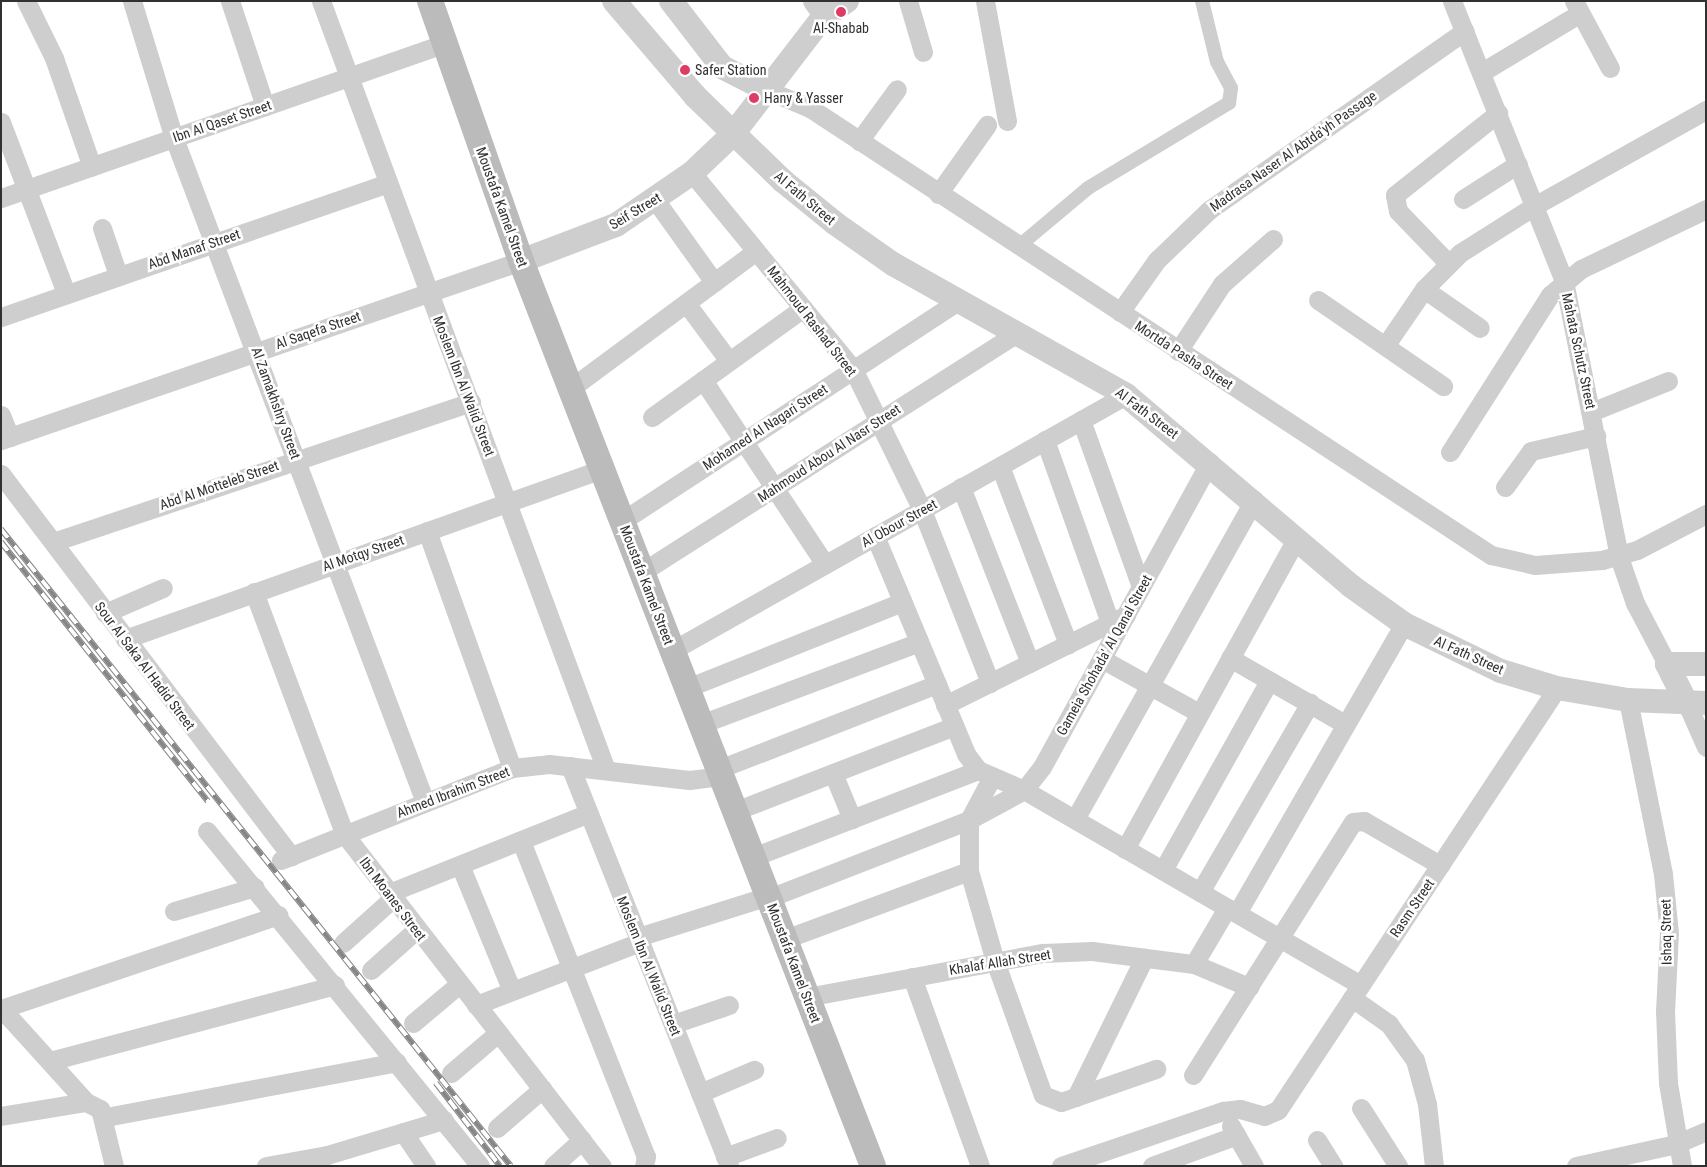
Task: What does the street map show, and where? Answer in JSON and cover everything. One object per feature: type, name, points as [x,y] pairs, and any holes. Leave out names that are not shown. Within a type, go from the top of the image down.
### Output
[{"type":"main road","name":"Moustafa Kamel Street","points":[[430,1],[443,44],[522,262],[873,1166]]},
{"type":"street","points":[[26,1],[54,58],[92,167]]},
{"type":"street","name":"Al Zamakhshry Street","points":[[132,1],[174,138],[257,351],[425,802]]},
{"type":"street","points":[[230,1],[265,106]]},
{"type":"street","name":"Moslem Ibn Al Walid Street","points":[[321,1],[347,78],[471,402],[606,770]]},
{"type":"street","name":"Al Fath Street","points":[[614,1],[733,134],[836,224],[958,301],[1126,395],[1210,462],[1297,536],[1351,586],[1404,624],[1501,671],[1557,688],[1628,700],[1696,704]]},
{"type":"street","points":[[671,1],[722,67],[767,90]]},
{"type":"street","name":"Seif Street","points":[[522,262],[570,246],[656,201],[692,173],[733,134],[767,90],[818,9],[847,1]]},
{"type":"street","points":[[908,1],[923,52]]},
{"type":"street","points":[[985,1],[1007,121]]},
{"type":"street","points":[[1018,246],[1088,188],[1229,103],[1231,88],[1217,62],[1202,1]]},
{"type":"street","name":"Mahata Schutz Street","points":[[1452,1],[1536,205],[1564,281],[1592,412],[1619,557],[1639,611],[1668,664],[1696,704]]},
{"type":"street","points":[[1482,72],[1577,7],[1610,68]]},
{"type":"street","name":"Madrasa Naser Al Abtda'yh Passage","points":[[1120,312],[1158,260],[1209,210],[1465,31]]},
{"type":"street","name":"Ibn Al Qaset Street","points":[[1,198],[443,44]]},
{"type":"street","points":[[859,141],[897,89]]},
{"type":"street","name":"Mortda Pasha Street","points":[[767,90],[799,101],[1490,555],[1535,565],[1619,557]]},
{"type":"street","points":[[1384,346],[1424,289],[1448,263],[1536,205],[1706,110]]},
{"type":"street","points":[[1448,263],[1398,211],[1396,195],[1498,113]]},
{"type":"street","points":[[1,122],[66,294]]},
{"type":"street","points":[[938,194],[987,125]]},
{"type":"street","points":[[1463,199],[1518,164]]},
{"type":"street","name":"Mahmoud Rashad Street","points":[[692,173],[853,370],[922,510],[990,683]]},
{"type":"street","name":"Abd Manaf Street","points":[[1,317],[387,183]]},
{"type":"street","points":[[656,201],[714,282]]},
{"type":"street","points":[[1450,452],[1537,310],[1564,281],[1706,209]]},
{"type":"street","points":[[102,228],[118,275]]},
{"type":"street","points":[[1178,351],[1222,284],[1273,239]]},
{"type":"street","points":[[571,388],[756,251]]},
{"type":"street","name":"Al Saqefa Street","points":[[6,438],[428,291],[522,262]]},
{"type":"street","points":[[1424,289],[1480,328]]},
{"type":"street","points":[[1318,300],[1443,386]]},
{"type":"street","name":"Mohamed Al Nagari Street","points":[[622,521],[958,301]]},
{"type":"street","points":[[686,303],[729,361]]},
{"type":"street","points":[[652,417],[803,308]]},
{"type":"street","name":"Mahmoud Abou Al Nasr Street","points":[[642,572],[1015,334]]},
{"type":"street","points":[[704,380],[825,564]]},
{"type":"street","points":[[1592,412],[1668,381]]},
{"type":"street","name":"Al Obour Street","points":[[672,650],[1126,395]]},
{"type":"street","name":"Abd Al Motteleb Street","points":[[53,542],[296,458],[471,402]]},
{"type":"street","points":[[1,415],[6,438]]},
{"type":"street","points":[[1080,420],[1141,587]]},
{"type":"street","points":[[1505,487],[1531,451],[1596,436]]},
{"type":"street","points":[[945,705],[1118,619],[1045,440]]},
{"type":"street","name":"Gameia Shohada' Al Qanal Street","points":[[476,1005],[639,940],[768,897],[969,820],[1024,790],[1042,767],[1102,659],[1118,619],[1141,587],[1210,462]]},
{"type":"street","points":[[1000,466],[1068,644]]},
{"type":"street","name":"Al Motqy Street","points":[[125,639],[602,469]]},
{"type":"street","name":"Sour Al Saka Al Hadid Street","points":[[1,474],[286,858]]},
{"type":"street","points":[[961,488],[1030,663]]},
{"type":"street","points":[[1075,820],[1254,500]]},
{"type":"street","points":[[1619,557],[1706,514]]},
{"type":"street","points":[[427,531],[512,768]]},
{"type":"street","points":[[875,536],[954,726],[985,774],[1024,790],[1280,938],[1356,991],[1389,1024],[1415,1060],[1427,1104],[1434,1166]]},
{"type":"street","points":[[1126,849],[1297,536]]},
{"type":"street","points":[[105,613],[163,588]]},
{"type":"street","name":"Ibn Moanes Street","points":[[254,592],[344,834],[458,985],[476,1005],[602,1166]]},
{"type":"street","points":[[688,688],[902,602]]},
{"type":"street","points":[[1194,964],[1232,911],[1404,624]]},
{"type":"street","points":[[701,724],[919,642]]},
{"type":"street","points":[[1230,658],[1345,724]]},
{"type":"street","points":[[1102,659],[1199,713]]},
{"type":"street","points":[[1668,664],[1706,664]]},
{"type":"street","points":[[1163,870],[1269,680]]},
{"type":"street","name":"Ahmed Ibrahim Street","points":[[286,858],[512,768],[570,766],[690,780],[720,772],[937,684]]},
{"type":"street","name":"Rasm Street","points":[[1223,1111],[1240,1109],[1259,1116],[1278,1110],[1557,688]]},
{"type":"street","name":"Ishaq Street","points":[[1628,700],[1664,874],[1669,933],[1665,1020],[1676,1144],[1682,1166]]},
{"type":"street","points":[[1200,892],[1310,703]]},
{"type":"street","points":[[1696,704],[1706,747]]},
{"type":"street","points":[[735,811],[954,726]]},
{"type":"street","name":"Moslem Ibn Al Walid Street","points":[[570,766],[727,1161]]},
{"type":"street","points":[[833,773],[852,819]]},
{"type":"street","points":[[753,857],[852,819],[985,774]]},
{"type":"street","points":[[985,774],[969,820],[969,871],[995,961],[1043,1096],[1056,1102],[1076,1097],[1156,1069]]},
{"type":"street","points":[[343,943],[391,896],[460,865],[589,813]]},
{"type":"street","points":[[1193,1075],[1357,820],[1440,865]]},
{"type":"street","points":[[207,831],[279,915],[480,1166]]},
{"type":"street","points":[[521,841],[574,967],[646,1156],[644,1166]]},
{"type":"street","points":[[460,865],[512,991]]},
{"type":"street","points":[[785,938],[969,871]]},
{"type":"street","points":[[174,910],[255,887]]},
{"type":"street","points":[[114,1166],[106,1117],[86,1102],[2,1009],[279,915]]},
{"type":"street","points":[[371,970],[416,930]]},
{"type":"street","name":"Khalaf Allah Street","points":[[808,997],[995,961],[1092,951],[1194,964],[1248,987]]},
{"type":"street","points":[[1076,1097],[1144,958]]},
{"type":"street","points":[[912,977],[980,1166]]},
{"type":"street","points":[[50,1061],[335,985]]},
{"type":"street","points":[[413,1023],[458,985]]},
{"type":"street","points":[[672,1024],[729,1004]]},
{"type":"street","points":[[451,1073],[498,1034]]},
{"type":"street","points":[[106,1117],[397,1062]]},
{"type":"street","points":[[700,1093],[754,1070]]},
{"type":"street","points":[[497,1128],[542,1089]]},
{"type":"street","points":[[1,1116],[86,1102]]},
{"type":"street","points":[[1361,1108],[1398,1166]]},
{"type":"street","points":[[1060,1166],[1223,1111],[1254,1166]]},
{"type":"street","points":[[266,1166],[309,1162],[444,1120]]},
{"type":"street","points":[[1576,1166],[1676,1144],[1706,1131]]},
{"type":"street","points":[[403,1132],[426,1166]]},
{"type":"street","points":[[1152,1166],[1237,1135]]},
{"type":"street","points":[[727,1161],[777,1138]]},
{"type":"street","points":[[552,1166],[582,1140]]},
{"type":"street","points":[[1317,1140],[1333,1166]]},
{"type":"railway","points":[[1,529],[511,1166]]},
{"type":"railway","points":[[1,542],[208,801]]},
{"type":"railway","points":[[436,1083],[500,1166]]},
{"type":"place","name":"Al-Shabab","points":[[841,12]]},
{"type":"place","name":"Safer Station","points":[[685,70]]},
{"type":"place","name":"Hany & Yasser","points":[[754,98]]}]
